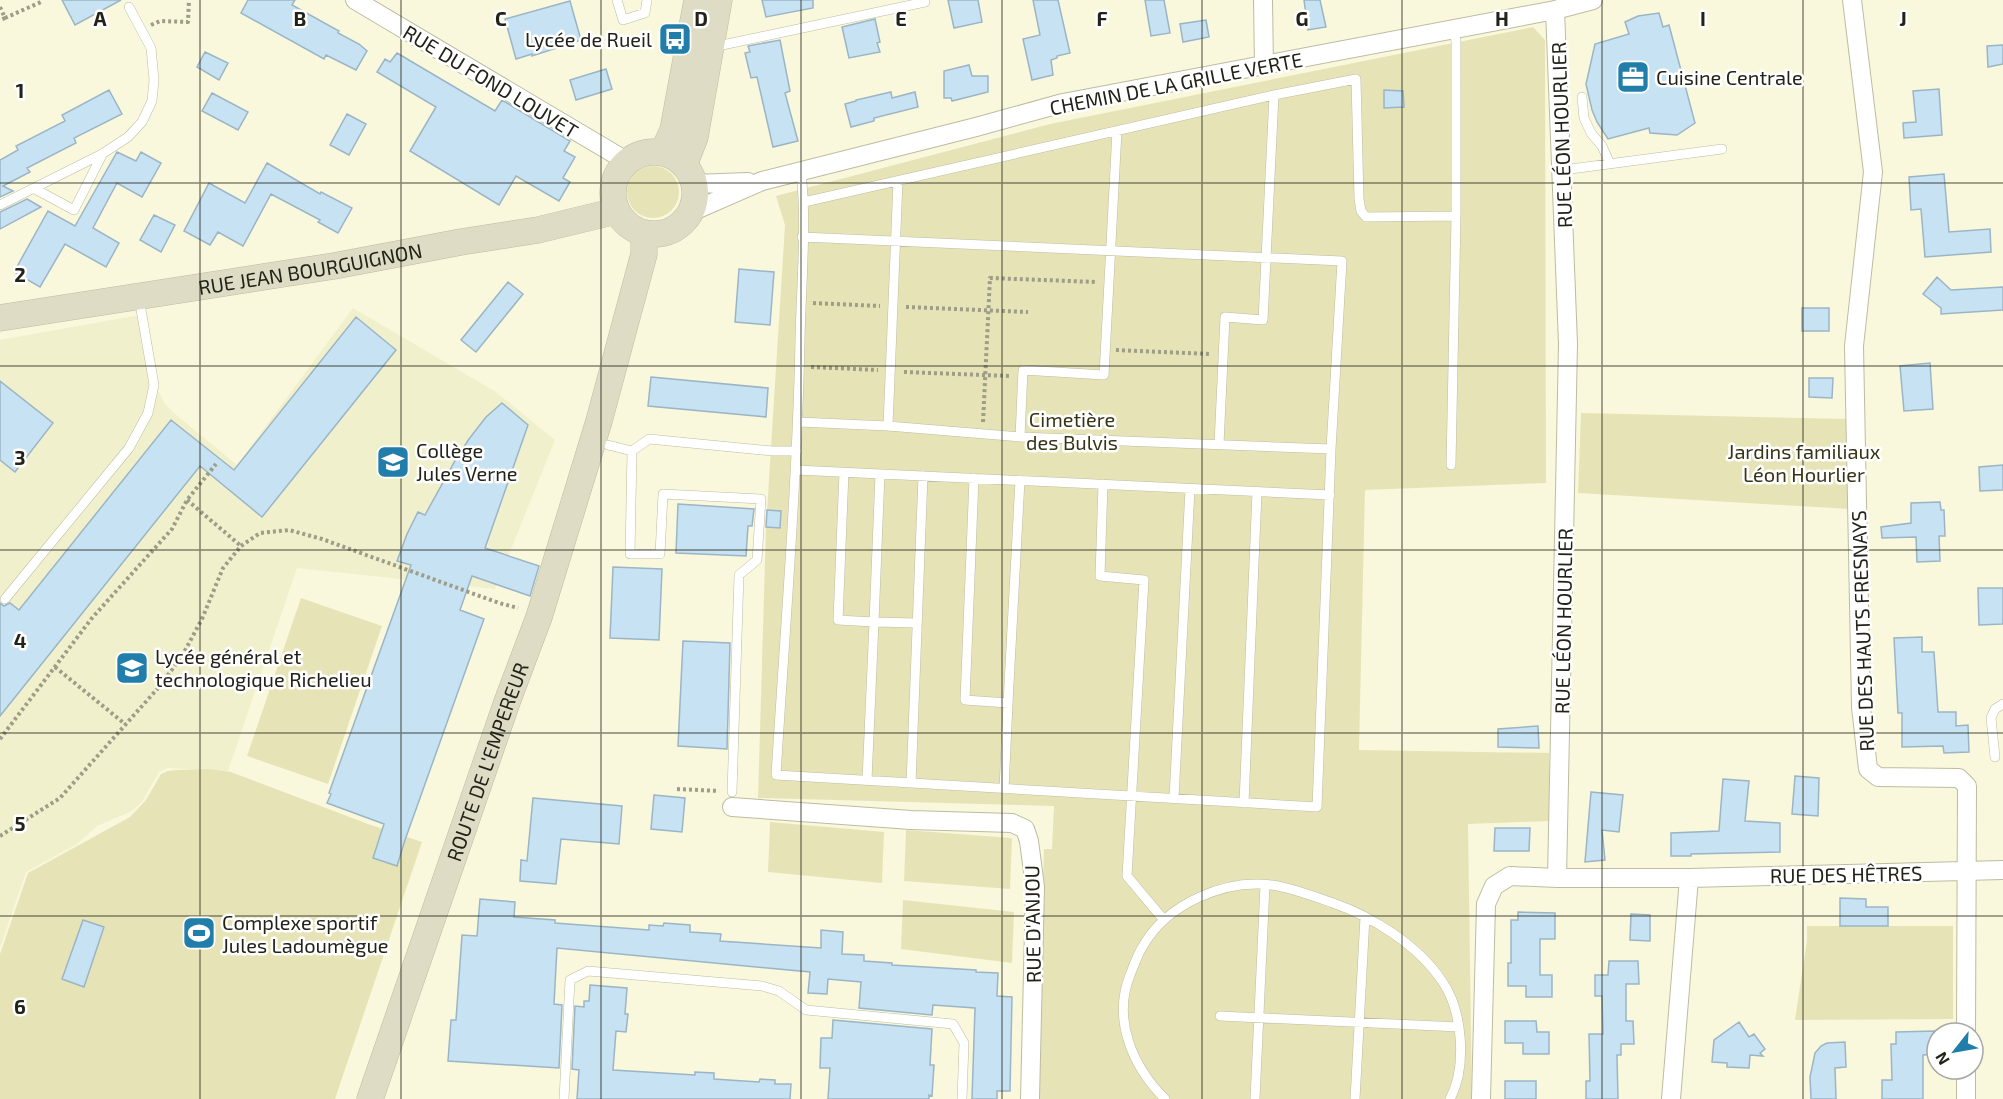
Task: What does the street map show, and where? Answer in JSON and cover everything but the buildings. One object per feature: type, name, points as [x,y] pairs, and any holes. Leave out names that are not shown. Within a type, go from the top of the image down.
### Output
[{"type":"main road","points":[[680,167],[638,156],[628,162],[619,172],[613,196],[616,209],[623,220],[632,228],[644,233],[657,234],[670,231],[682,224],[691,212],[695,198],[680,167],[674,130],[697,0]]},
{"type":"main road","points":[[680,167],[695,137],[719,0]]},
{"type":"main road","name":"RUE JEAN BOURGUIGNON","points":[[0,318],[334,266],[538,230],[616,209]]},
{"type":"main road","name":"ROUTE DE L'EMPEREUR","points":[[370,1099],[603,433],[670,231]]},
{"type":"main road","name":"ROUTE DE L'EMPEREUR","points":[[603,433],[644,254],[644,233]]},
{"type":"street","name":"RUE DU FOND LOUVET","points":[[355,0],[628,162]]},
{"type":"street","points":[[1263,0],[1264,66]]},
{"type":"street","name":"CHEMIN DE LA GRILLE VERTE","points":[[691,212],[762,182],[1063,103],[1555,10],[1593,0]]},
{"type":"street","name":"RUE DES HAUTS FRESNAYS","points":[[1852,0],[1873,172],[1854,346],[1861,707],[1868,769],[1878,777],[1959,778],[1967,786],[1966,1021]]},
{"type":"street","name":"RUE LÉON HOURLIER","points":[[1555,10],[1568,344],[1557,878]]},
{"type":"street","name":"CHEMIN DE LA GRILLE VERTE","points":[[680,167],[762,182]]},
{"type":"street","name":"RUE D'ANJOU","points":[[732,799],[911,820],[1012,823],[1025,829],[1029,841],[1035,887],[1030,1099]]},
{"type":"street","name":"RUE DES HÊTRES","points":[[1689,878],[2003,870]]},
{"type":"street","points":[[1481,1099],[1486,903],[1494,886],[1510,876],[1689,878],[1671,1099]]},
{"type":"street","points":[[1966,1081],[1966,1099]]},
{"type":"lane","points":[[617,0],[623,20],[645,13],[647,0]]},
{"type":"lane","points":[[711,47],[926,2]]},
{"type":"lane","points":[[0,205],[102,154],[128,137],[142,122],[152,101],[154,80],[151,48],[129,7]]},
{"type":"lane","points":[[1451,465],[1456,216],[1454,29]]},
{"type":"lane","points":[[804,202],[1274,95],[1356,79],[1361,211],[1366,217],[1456,216]]},
{"type":"lane","points":[[1219,444],[1225,317],[1263,320],[1274,95]]},
{"type":"lane","points":[[1582,97],[1584,118],[1591,133],[1602,146],[1610,164]]},
{"type":"lane","points":[[1020,437],[1023,370],[1104,375],[1117,131]]},
{"type":"lane","points":[[1563,170],[1722,149]]},
{"type":"lane","points":[[35,189],[74,210],[102,154]]},
{"type":"lane","points":[[801,172],[804,202],[802,237],[799,422],[776,775],[1317,807],[1331,450],[1342,261],[802,237]]},
{"type":"lane","points":[[888,426],[898,181]]},
{"type":"lane","points":[[5,599],[129,448],[148,413],[154,385],[139,296]]},
{"type":"lane","points":[[799,422],[888,426],[1020,437],[1331,450]]},
{"type":"lane","points":[[603,433],[632,451]]},
{"type":"lane","points":[[632,451],[649,439],[772,452],[797,451]]},
{"type":"lane","points":[[632,451],[630,554],[660,554],[663,494],[761,499],[757,560],[739,575],[732,799]]},
{"type":"lane","points":[[796,470],[1330,495]]},
{"type":"lane","points":[[844,472],[838,620],[917,623]]},
{"type":"lane","points":[[867,780],[880,474]]},
{"type":"lane","points":[[911,783],[923,476]]},
{"type":"lane","points":[[974,478],[964,700],[1008,703]]},
{"type":"lane","points":[[1004,789],[1020,480]]},
{"type":"lane","points":[[1103,484],[1100,576],[1143,580],[1127,876],[1164,920]]},
{"type":"lane","points":[[1174,798],[1190,489]]},
{"type":"lane","points":[[1244,803],[1257,492]]},
{"type":"lane","points":[[1995,758],[1991,718],[1995,709],[2003,704]]},
{"type":"lane","points":[[1165,1099],[1153,1086],[1133,1055],[1128,1041],[1123,1014],[1127,983],[1143,946],[1164,920],[1192,901],[1225,888],[1242,885],[1265,885],[1299,891],[1344,907],[1398,937],[1436,972],[1449,993],[1459,1027],[1460,1073],[1450,1099]]},
{"type":"lane","points":[[1255,1099],[1265,885]]},
{"type":"lane","points":[[1355,1099],[1365,917]]},
{"type":"lane","points":[[564,1099],[570,980],[588,971],[762,986],[779,991],[806,1010],[953,1024],[964,1043],[962,1099]]},
{"type":"lane","points":[[1220,1016],[1459,1027]]},
{"type":"path","points":[[141,30],[160,21],[188,22],[189,0]]},
{"type":"path","points":[[0,7],[3,19],[41,2]]},
{"type":"path","points":[[982,434],[990,278],[1109,283]]},
{"type":"path","points":[[801,303],[1028,312]]},
{"type":"path","points":[[1105,349],[1224,354]]},
{"type":"path","points":[[800,367],[1023,377]]},
{"type":"path","points":[[0,739],[92,618],[172,529],[188,500],[216,464]]},
{"type":"path","points":[[188,500],[241,546]]},
{"type":"path","points":[[0,836],[60,798],[159,687],[182,656],[202,619],[223,568],[241,546],[260,533],[289,530],[322,539],[499,603],[525,610]]},
{"type":"path","points":[[55,667],[125,724]]},
{"type":"path","points":[[678,789],[704,790]]},
{"type":"shaded area","name":"Lycée général et technologique Richelieu","points":[[353,308],[496,392],[555,440],[495,589],[297,568],[228,771],[167,768],[159,772],[142,802],[132,811],[97,826],[77,844],[26,872],[0,948],[0,340],[145,314],[157,389],[165,404],[237,465]]},
{"type":"green space","name":"Cimetière des Bulvis","points":[[1533,27],[1545,40],[1546,483],[1365,490],[1359,750],[1549,753],[1549,821],[1468,824],[1472,1099],[1037,1099],[1044,849],[1052,849],[1054,806],[758,798],[766,527],[785,225],[776,196],[1050,124]]},
{"type":"green space","points":[[653,166],[663,168],[671,174],[677,182],[679,192],[677,202],[671,210],[663,216],[653,218],[643,216],[635,210],[629,202],[627,192],[629,182],[635,174],[643,168]]},
{"type":"green space","name":"Jardins familiaux Léon Hourlier","points":[[1581,413],[1848,419],[1850,509],[1578,493]]},
{"type":"green space","points":[[301,598],[382,626],[328,784],[247,756]]},
{"type":"green space","name":"Complexe sportif Jules Ladoumègue","points":[[210,769],[231,772],[422,842],[335,1099],[0,1099],[0,954],[28,873],[130,817],[146,800],[161,774],[176,770]]},
{"type":"green space","points":[[770,822],[884,832],[882,883],[768,872]]},
{"type":"green space","points":[[906,830],[1012,838],[1010,889],[904,881]]},
{"type":"green space","points":[[903,900],[1014,912],[1012,963],[901,949]]},
{"type":"green space","points":[[1807,926],[1953,926],[1953,1019],[1795,1020],[1807,941]]},
{"type":"place","name":"Lycée de Rueil","points":[[675,39]]},
{"type":"place","name":"Cuisine Centrale","points":[[1633,77]]},
{"type":"place","name":"Collège Jules Verne","points":[[393,462]]},
{"type":"place","name":"Lycée général et technologique Richelieu","points":[[132,668]]},
{"type":"place","name":"Complexe sportif Jules Ladoumègue","points":[[199,933]]}]
